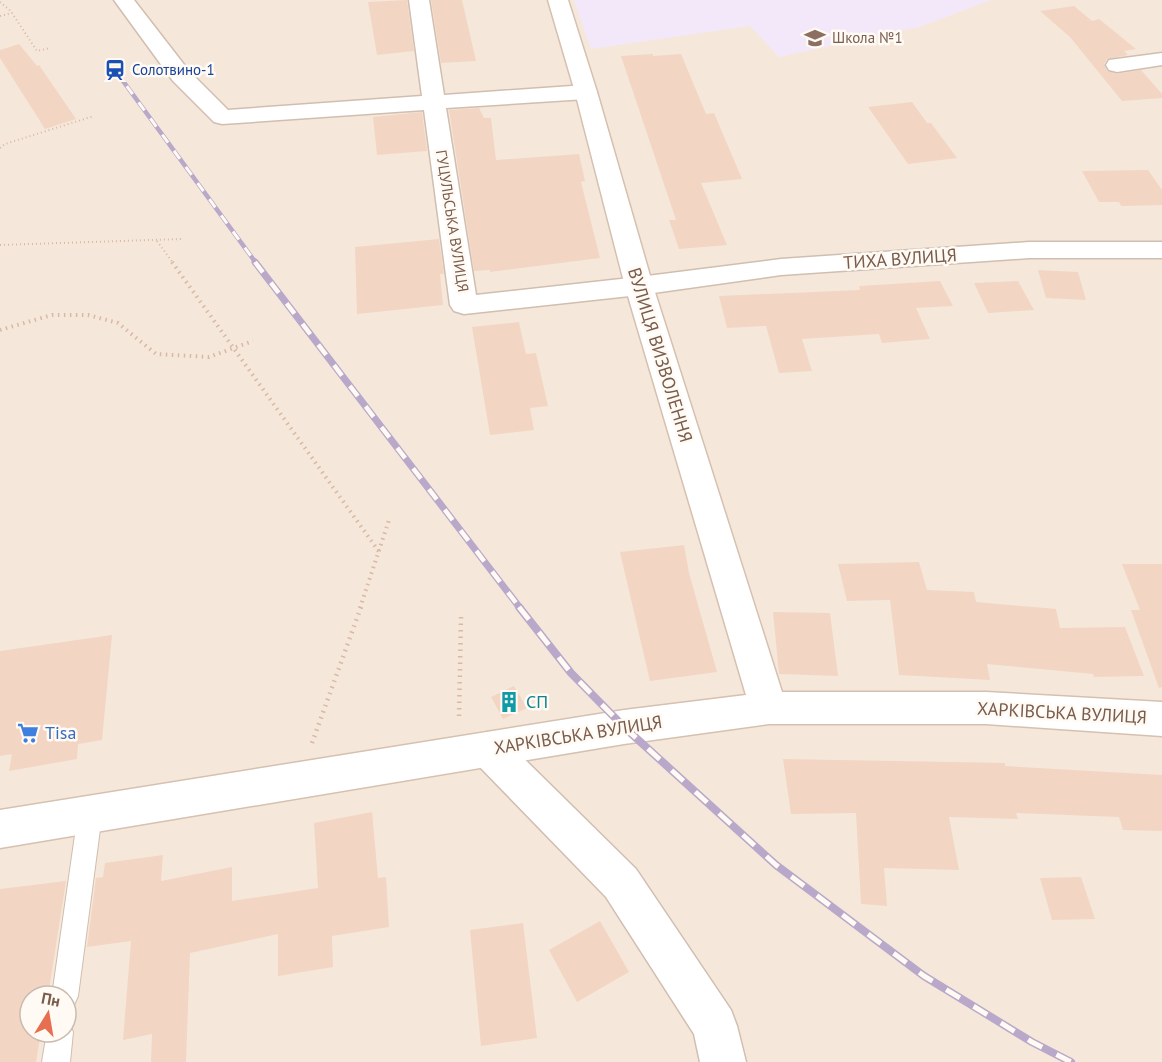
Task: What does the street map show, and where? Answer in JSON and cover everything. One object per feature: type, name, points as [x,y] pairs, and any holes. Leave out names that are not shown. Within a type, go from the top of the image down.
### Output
[{"type":"street","points":[[124,0],[181,76],[222,117],[586,92]]},
{"type":"street","name":"ГУЦУЛЬСЬКА ВУЛИЦЯ","points":[[419,0],[465,305],[639,286]]},
{"type":"street","name":"ВУЛИЦЯ ВИЗВОЛЕННЯ","points":[[558,0],[586,92],[639,286],[769,708]]},
{"type":"street","points":[[1117,65],[1162,59]]},
{"type":"street","name":"ТИХА ВУЛИЦЯ","points":[[639,286],[781,267],[1029,250],[1162,250]]},
{"type":"street","name":"ХАРКІВСЬКА ВУЛИЦЯ","points":[[0,829],[624,727],[769,708],[986,708],[1162,719]]},
{"type":"street","points":[[488,749],[621,883],[715,1026],[723,1062]]},
{"type":"lane","points":[[67,984],[90,814]]},
{"type":"lane","points":[[56,1062],[58,1044]]},
{"type":"path","points":[[0,2],[12,13],[37,51],[50,48]]},
{"type":"path","points":[[0,16],[12,13]]},
{"type":"path","points":[[0,148],[5,144],[94,116]]},
{"type":"path","points":[[0,245],[182,239]]},
{"type":"path","points":[[157,241],[380,553]]},
{"type":"path","points":[[0,330],[52,315],[88,315],[118,323],[156,354],[209,357],[253,340]]},
{"type":"path","points":[[299,779],[380,553],[389,520]]},
{"type":"path","points":[[461,616],[459,718],[488,749]]},
{"type":"shaded area","points":[[0,0],[1162,0],[1162,1062],[0,1062]]},
{"type":"shaded area","name":"Школа №1","points":[[574,0],[991,0],[919,27],[779,57],[750,26],[591,49]]},
{"type":"building","points":[[407,0],[414,51],[377,55],[368,2]]},
{"type":"building","points":[[431,0],[462,0],[476,61],[441,63]]},
{"type":"building","points":[[1074,6],[1092,21],[1099,19],[1136,49],[1124,51],[1128,55],[1107,59],[1104,64],[1107,71],[1117,74],[1141,70],[1162,94],[1162,98],[1122,101],[1070,37],[1040,11]]},
{"type":"building","points":[[19,44],[37,66],[39,65],[76,119],[45,129],[0,58],[0,50]]},
{"type":"building","points":[[653,54],[653,56],[681,54],[706,114],[714,113],[742,179],[701,183],[727,245],[679,249],[669,220],[676,220],[621,56]]},
{"type":"building","points":[[912,102],[957,158],[908,164],[868,107]]},
{"type":"building","points":[[479,108],[484,118],[491,118],[496,160],[579,154],[585,181],[581,182],[600,258],[490,272],[490,270],[474,271],[449,110]]},
{"type":"building","points":[[422,112],[427,151],[377,155],[373,117]]},
{"type":"building","points":[[1148,170],[1162,190],[1162,205],[1121,206],[1119,202],[1099,202],[1082,171]]},
{"type":"building","points":[[439,239],[444,274],[440,274],[443,305],[357,314],[355,247]]},
{"type":"building","points":[[1038,270],[1078,272],[1086,300],[1046,298]]},
{"type":"building","points":[[940,281],[953,306],[916,308],[930,339],[882,343],[879,334],[802,339],[812,371],[779,373],[766,326],[727,328],[719,296],[860,290],[859,286]]},
{"type":"building","points":[[1018,281],[1034,310],[988,313],[974,283]]},
{"type":"building","points":[[519,322],[526,354],[536,353],[548,406],[530,408],[534,430],[490,435],[472,327]]},
{"type":"building","points":[[684,545],[689,573],[717,672],[650,681],[620,552]]},
{"type":"building","points":[[919,562],[927,590],[974,592],[976,602],[1056,609],[1060,628],[1125,627],[1144,676],[1094,677],[1093,674],[987,664],[990,680],[899,675],[890,600],[847,601],[838,564]]},
{"type":"building","points":[[1122,564],[1162,564],[1162,687],[1159,688],[1131,610],[1140,610]]},
{"type":"building","points":[[773,612],[830,613],[838,676],[779,674]]},
{"type":"building","points":[[112,635],[102,740],[78,744],[77,759],[9,771],[12,754],[0,756],[0,651]]},
{"type":"building","name":"СП","points":[[514,686],[527,708],[503,719],[491,697]]},
{"type":"building","points":[[783,759],[1005,763],[1005,766],[1162,775],[1162,831],[1123,830],[1119,817],[1016,813],[1018,819],[949,817],[959,870],[884,868],[887,906],[861,904],[856,813],[791,814]]},
{"type":"building","points":[[372,812],[378,878],[386,877],[389,927],[332,936],[333,967],[278,976],[278,934],[190,953],[186,1062],[151,1062],[152,1034],[123,1040],[131,941],[87,947],[96,878],[103,877],[105,863],[163,855],[161,881],[232,867],[232,901],[318,888],[314,823]]},
{"type":"building","points":[[1081,877],[1095,919],[1052,920],[1040,878]]},
{"type":"building","points":[[66,881],[50,984],[18,984],[18,1044],[39,1044],[36,1062],[0,1062],[0,889]]},
{"type":"building","points":[[600,921],[629,972],[577,1002],[549,950]]},
{"type":"building","points":[[523,923],[537,1038],[481,1046],[470,930]]},
{"type":"railway","points":[[115,70],[256,263]]},
{"type":"railway","points":[[255,262],[520,608]]},
{"type":"railway","points":[[519,607],[571,673],[624,727],[776,865],[924,976],[1032,1042],[1071,1062]]},
{"type":"place","name":"Школа №1","points":[[815,38]]},
{"type":"place","name":"Солотвино-1","points":[[115,70]]},
{"type":"place","name":"СП","points":[[509,702]]},
{"type":"place","name":"Tisa","points":[[28,733]]}]
